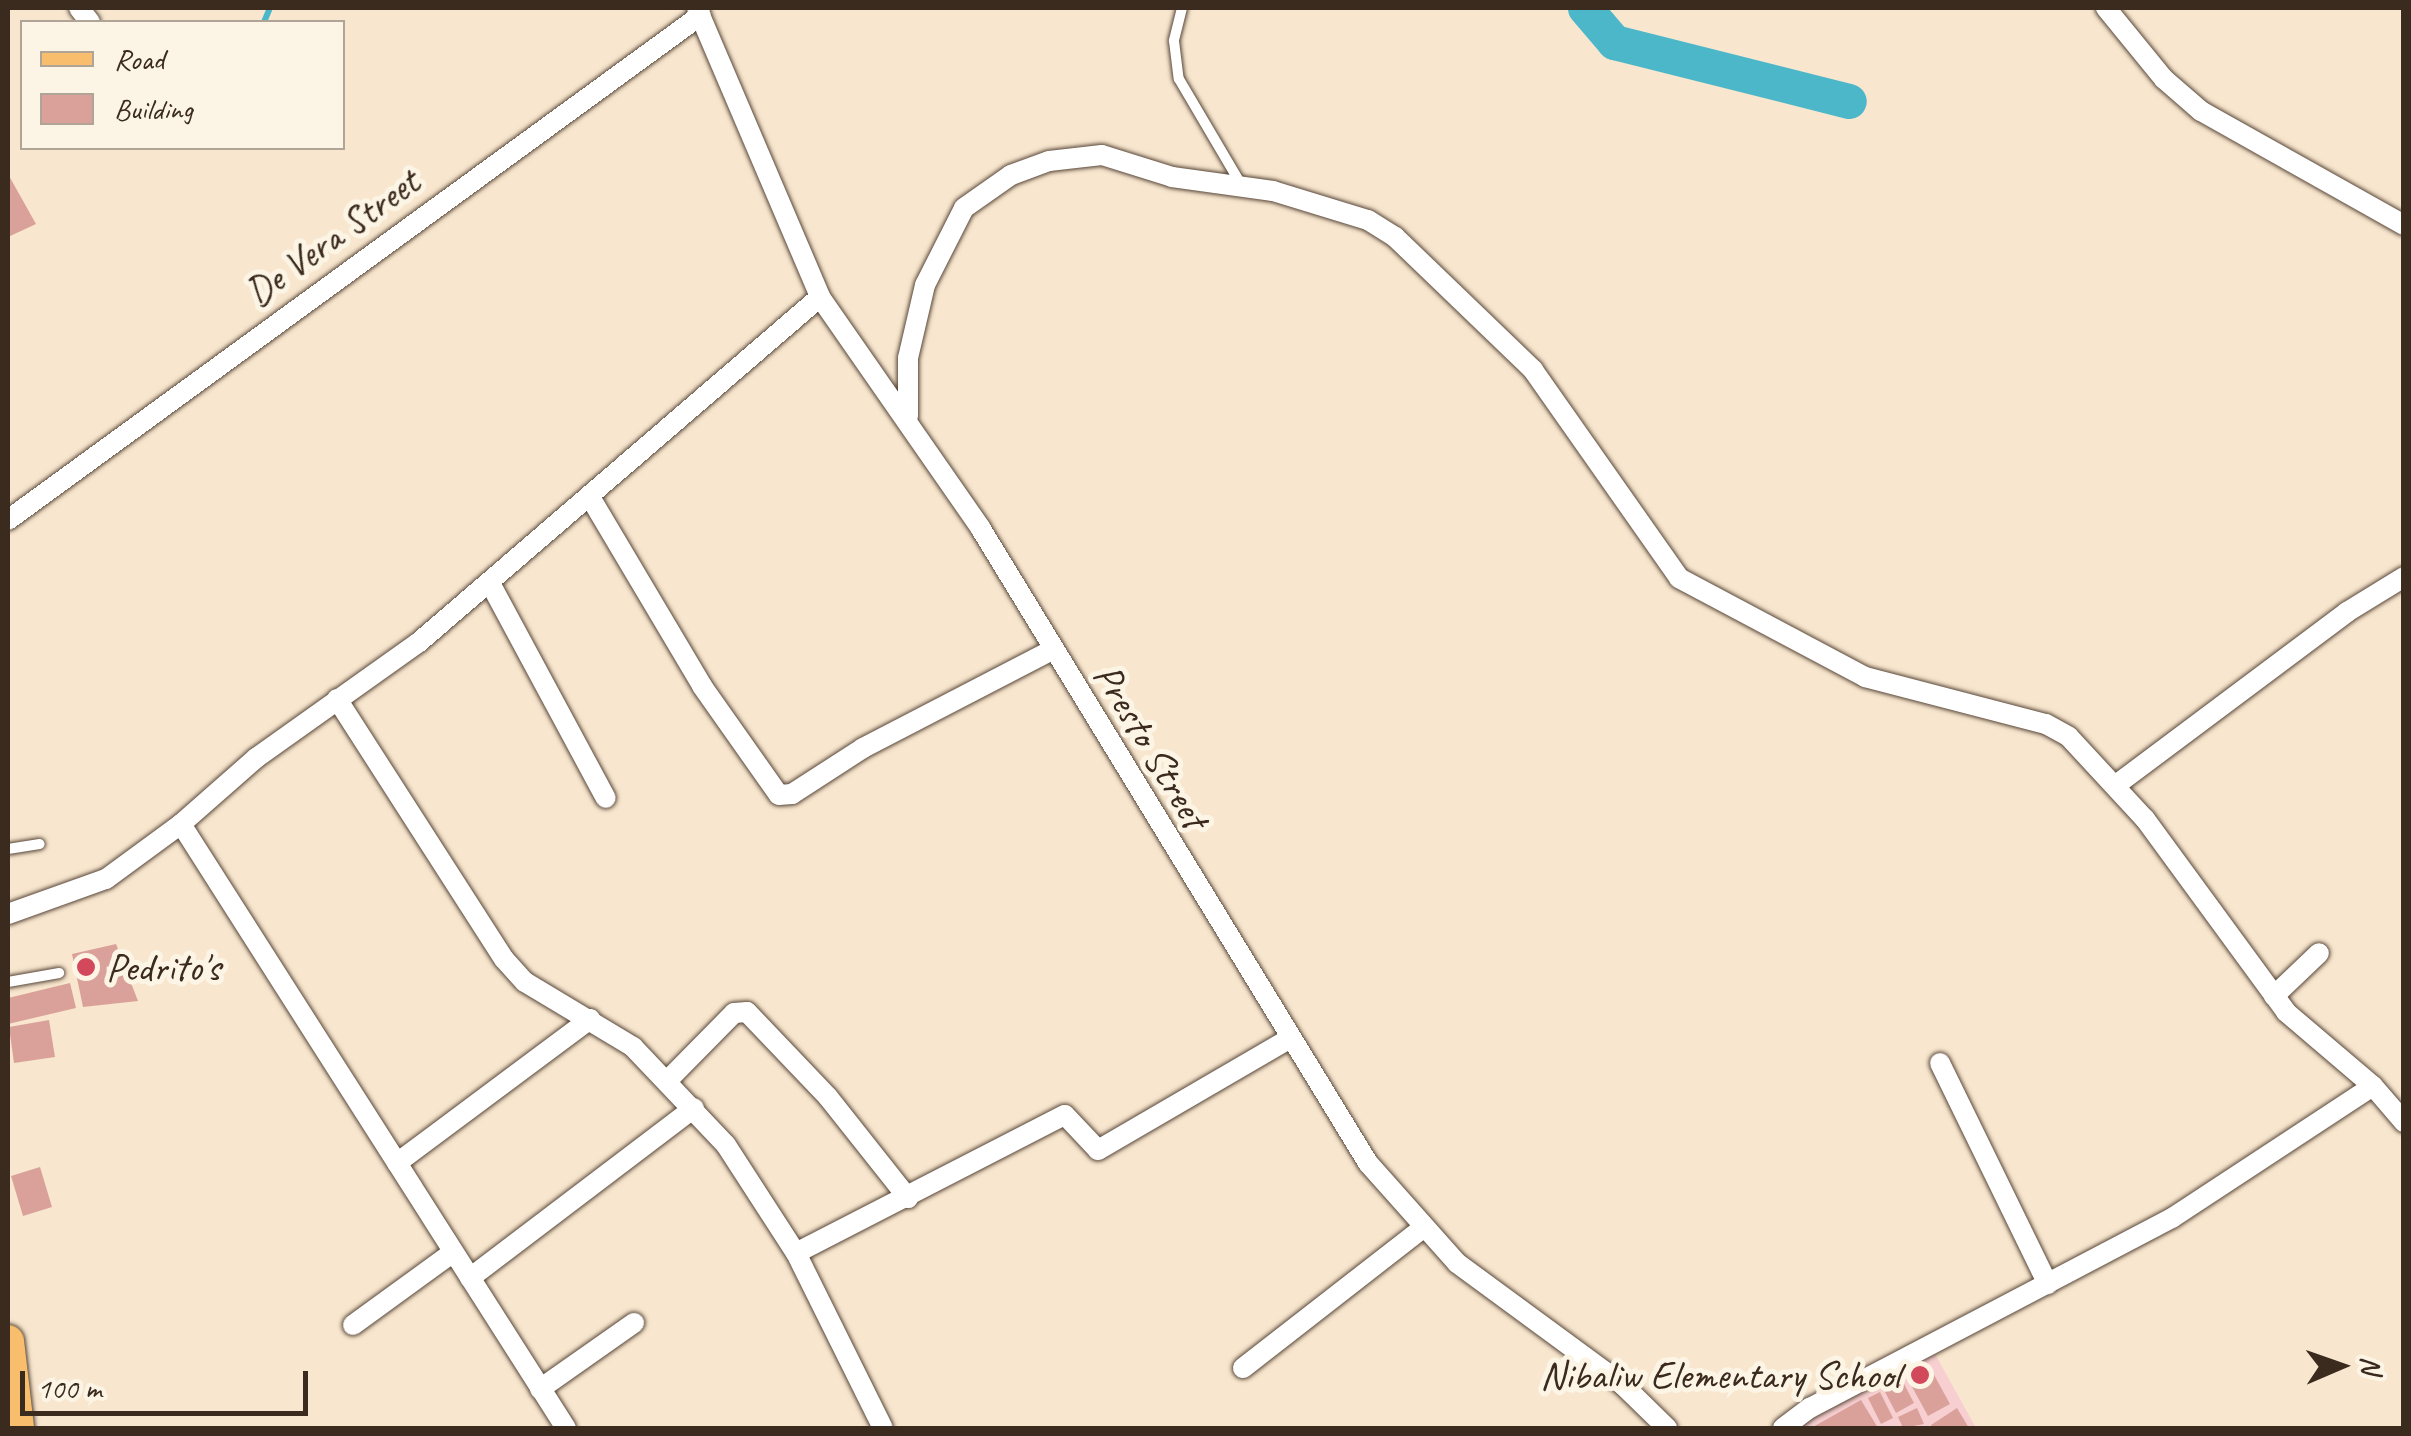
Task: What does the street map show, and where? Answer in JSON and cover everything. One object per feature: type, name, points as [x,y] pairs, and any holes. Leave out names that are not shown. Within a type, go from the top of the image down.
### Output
[{"type":"main road","points":[[8,1341],[14,1413]]},
{"type":"street","points":[[2106,8],[2164,79],[2201,111],[2404,225]]},
{"type":"street","name":"Presto Street","points":[[699,11],[820,297],[908,416],[1368,1164],[1457,1263],[1623,1385],[1667,1428]]},
{"type":"street","name":"De Vera Street","points":[[8,520],[699,11]]},
{"type":"street","points":[[908,416],[908,358],[924,285],[948,233],[984,190],[1048,161],[1102,155],[1172,177],[1243,186],[1333,207],[1395,237],[1534,370],[1678,578],[1865,677],[2046,724],[2070,737],[2116,785],[2309,1038],[2373,1086],[2404,1122]]},
{"type":"street","points":[[8,914],[106,878],[182,824],[256,758],[490,583],[820,297]]},
{"type":"street","points":[[590,496],[702,686],[779,795],[792,794],[863,748],[1052,650]]},
{"type":"street","points":[[2116,785],[2346,612],[2404,577]]},
{"type":"street","points":[[490,583],[606,798]]},
{"type":"street","points":[[337,699],[435,846],[482,933],[525,982],[590,1019],[668,1080],[694,1108],[796,1253],[883,1428]]},
{"type":"street","points":[[182,824],[566,1428]]},
{"type":"street","points":[[2274,996],[2319,953]]},
{"type":"street","points":[[668,1080],[734,1013],[747,1012],[828,1096],[908,1198]]},
{"type":"street","points":[[397,1163],[590,1019]]},
{"type":"street","points":[[796,1253],[1066,1115],[1098,1150],[1289,1039]]},
{"type":"street","points":[[1940,1064],[2048,1284]]},
{"type":"street","points":[[1782,1428],[1810,1408],[2172,1218],[2373,1086]]},
{"type":"street","points":[[470,1278],[694,1108]]},
{"type":"street","points":[[1242,1368],[1424,1227]]},
{"type":"street","points":[[353,1325],[452,1253]]},
{"type":"street","points":[[540,1389],[634,1323]]},
{"type":"lane","points":[[1182,8],[1174,41],[1179,79],[1243,186]]},
{"type":"lane","points":[[8,849],[40,844]]},
{"type":"lane","points":[[8,982],[59,973]]},
{"type":"shaded area","name":"Nibaliw Elementary School","points":[[1935,1354],[1976,1428],[1798,1428],[1853,1395]]},
{"type":"building","points":[[8,174],[36,224],[8,237]]},
{"type":"building","points":[[116,944],[138,1001],[83,1007],[72,954]]},
{"type":"building","points":[[70,983],[76,1008],[8,1024],[8,998]]},
{"type":"building","points":[[49,1020],[55,1057],[14,1063],[9,1027]]},
{"type":"building","points":[[40,1167],[52,1207],[23,1216],[11,1176]]},
{"type":"building","points":[[1927,1362],[1950,1404],[1928,1416],[1905,1374]]},
{"type":"building","points":[[1903,1382],[1914,1403],[1896,1413],[1885,1392]]},
{"type":"building","points":[[1880,1392],[1893,1418],[1881,1424],[1868,1398]]},
{"type":"building","points":[[1861,1400],[1878,1428],[1811,1428]]},
{"type":"building","points":[[1917,1408],[1924,1424],[1903,1428],[1898,1417]]},
{"type":"building","points":[[1957,1408],[1969,1428],[1933,1428],[1931,1425]]},
{"type":"waterway","points":[[265,20],[270,8]]},
{"type":"waterway","points":[[1585,8],[1614,42],[1849,101]]},
{"type":"place","name":"Pedrito's","points":[[86,967]]},
{"type":"place","name":"Nibaliw Elementary School","points":[[1920,1375]]}]
